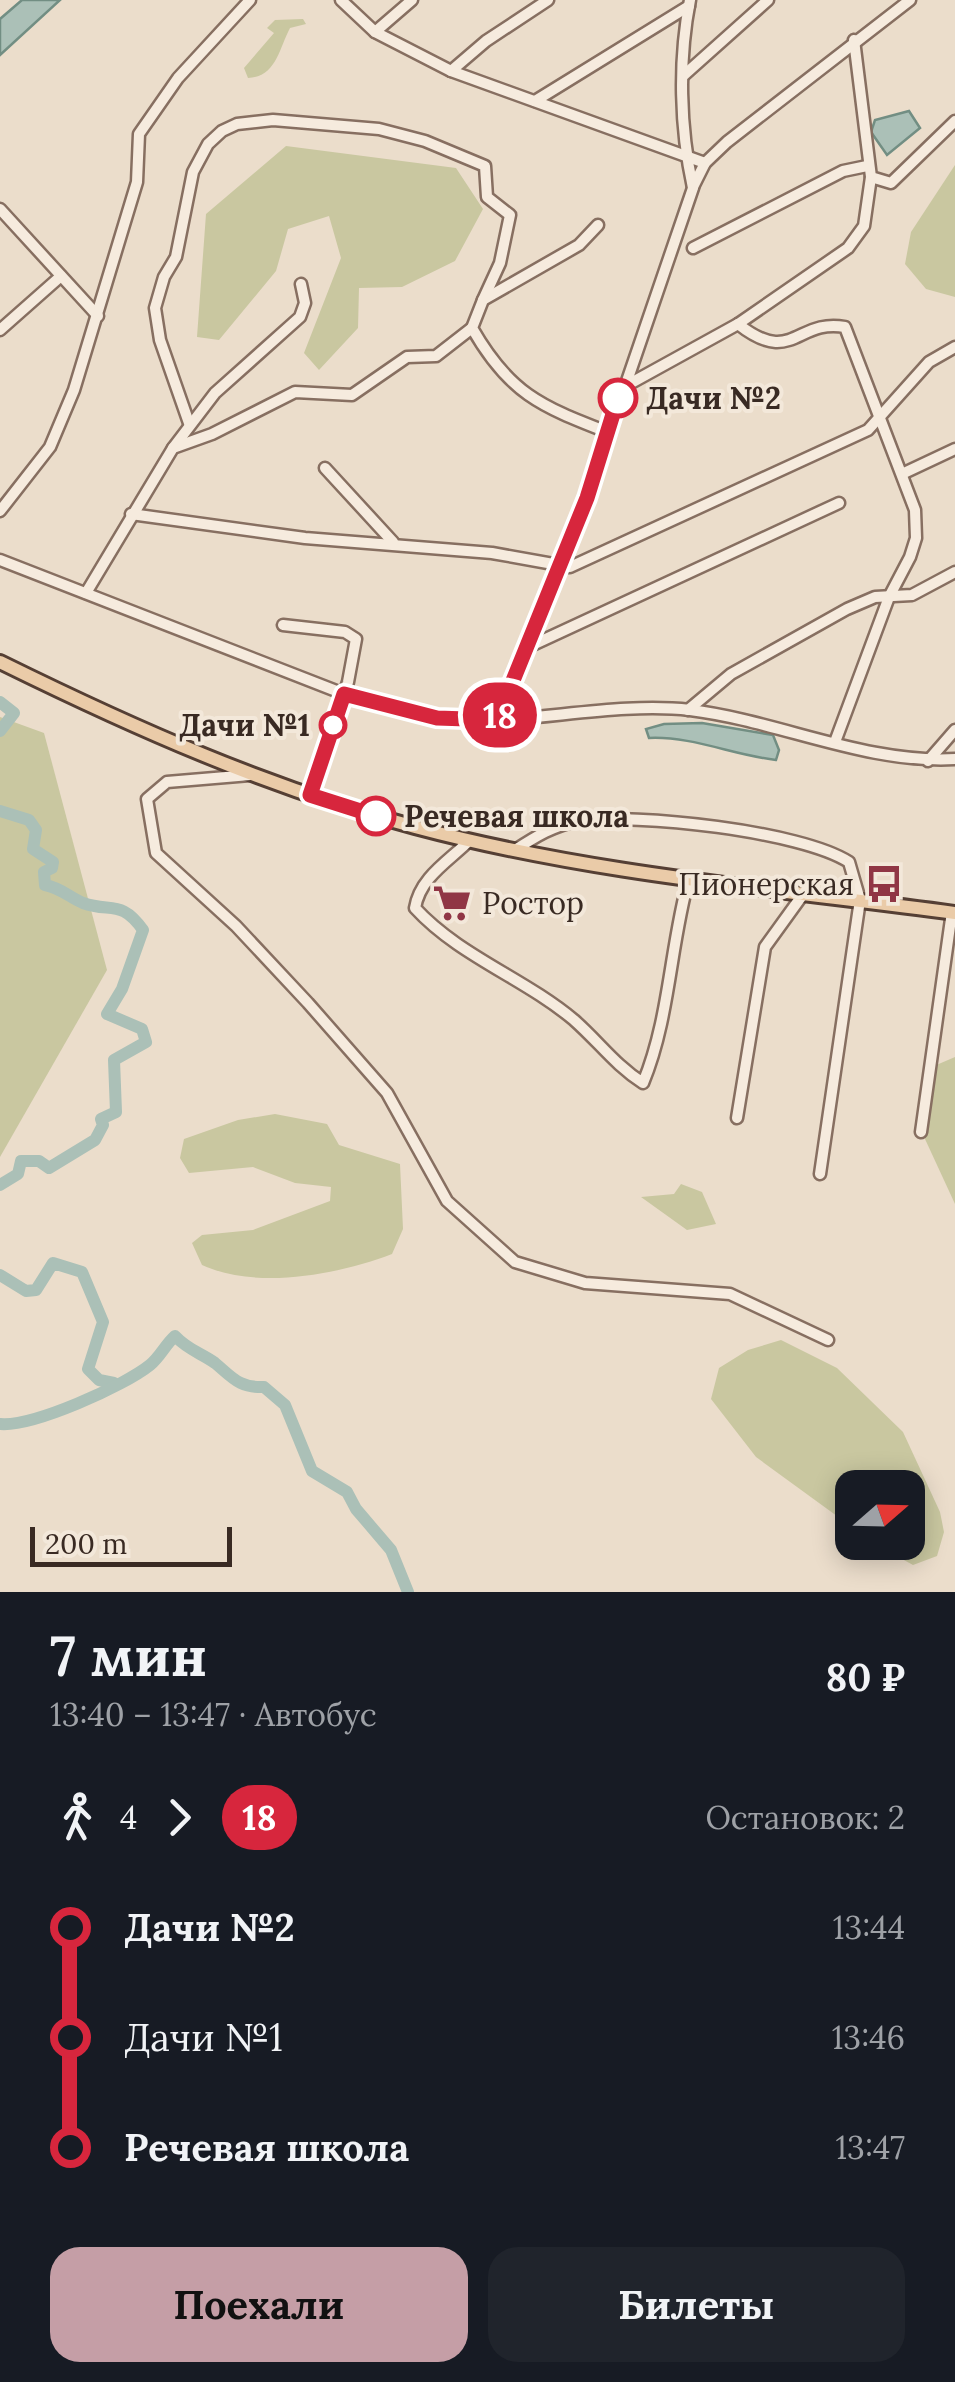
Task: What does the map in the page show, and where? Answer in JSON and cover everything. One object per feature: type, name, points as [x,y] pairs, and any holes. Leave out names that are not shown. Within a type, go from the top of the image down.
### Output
[{"type":"main road","points":[[0,662],[109,715],[256,775],[310,795],[470,840],[688,878],[953,912]]},
{"type":"street","points":[[0,511],[57,433],[98,316],[137,182],[139,134],[178,78],[250,0]]},
{"type":"street","points":[[341,0],[376,32],[452,71],[705,163]]},
{"type":"street","points":[[376,32],[412,0]]},
{"type":"street","points":[[452,71],[486,41],[548,0]]},
{"type":"street","points":[[683,76],[768,0]]},
{"type":"street","points":[[497,720],[556,564],[587,498],[621,388],[705,163],[854,40],[910,0]]},
{"type":"street","points":[[535,101],[689,3]]},
{"type":"street","points":[[689,3],[683,76],[686,156],[693,188]]},
{"type":"street","points":[[621,388],[738,324],[860,236],[869,172],[854,40]]},
{"type":"street","points":[[173,448],[212,434],[295,392],[352,395],[406,358],[436,356],[472,328],[500,263],[510,214],[488,197],[487,170],[482,164],[379,129],[273,120],[237,124],[208,144],[193,172],[176,256],[164,277],[155,308],[160,340],[190,423]]},
{"type":"street","points":[[693,248],[842,171],[869,172],[891,183],[955,121]]},
{"type":"street","points":[[0,209],[98,316]]},
{"type":"street","points":[[483,300],[578,245],[598,225]]},
{"type":"street","points":[[0,330],[61,276]]},
{"type":"street","points":[[86,593],[190,423],[214,393],[300,317],[305,303],[300,284]]},
{"type":"street","points":[[738,324],[759,341],[781,343],[819,329],[845,327],[904,473],[918,523],[916,538],[835,742]]},
{"type":"street","points":[[472,328],[496,366],[534,403],[607,432]]},
{"type":"street","points":[[131,514],[305,538],[394,543],[578,564],[868,430],[882,420],[928,362],[955,348]]},
{"type":"street","points":[[904,473],[955,449]]},
{"type":"street","points":[[325,468],[394,543]]},
{"type":"street","points":[[523,650],[839,503]]},
{"type":"street","points":[[0,560],[344,694],[437,718],[497,720],[688,710],[928,761],[955,760]]},
{"type":"street","points":[[688,710],[708,690],[760,656],[846,610],[876,597],[912,595],[955,572]]},
{"type":"street","points":[[283,625],[353,634],[357,648],[310,795]]},
{"type":"street","points":[[928,761],[955,730]]},
{"type":"street","points":[[256,775],[167,782],[147,799],[156,853],[236,926],[387,1093],[447,1200],[515,1262],[585,1283],[730,1294],[828,1340]]},
{"type":"street","points":[[516,850],[552,828],[578,821],[624,820],[712,828],[832,851],[849,862],[860,900],[820,1174]]},
{"type":"street","points":[[470,840],[436,870],[417,894],[415,908],[438,932],[518,979],[576,1022],[614,1064],[644,1082],[656,1052],[688,878]]},
{"type":"street","points":[[737,1118],[766,947],[804,893]]},
{"type":"street","points":[[920,1132],[953,912]]},
{"type":"shaded area","points":[[22,0],[60,0],[0,55],[0,19]]},
{"type":"shaded area","points":[[303,19],[306,24],[290,28],[271,67],[248,78],[244,68],[274,33],[267,28],[275,20]]},
{"type":"shaded area","points":[[909,111],[920,128],[887,155],[871,132],[875,120]]},
{"type":"shaded area","points":[[286,146],[456,168],[483,209],[455,261],[402,287],[359,288],[358,328],[319,370],[304,353],[341,258],[329,216],[288,229],[276,271],[219,340],[197,337],[206,214]]},
{"type":"shaded area","points":[[955,165],[955,297],[926,289],[905,264],[911,232]]},
{"type":"shaded area","points":[[0,717],[44,733],[107,970],[0,1157]]},
{"type":"shaded area","points":[[702,723],[773,735],[779,750],[776,760],[681,740],[649,738],[646,729],[664,724]]},
{"type":"shaded area","points":[[955,1057],[955,1204],[925,1139],[934,1066]]},
{"type":"shaded area","points":[[275,1114],[327,1124],[339,1145],[400,1164],[403,1229],[392,1254],[347,1268],[297,1277],[247,1277],[202,1265],[192,1243],[202,1235],[253,1230],[330,1201],[331,1187],[295,1183],[253,1167],[189,1173],[180,1158],[184,1139],[238,1120]]},
{"type":"shaded area","points":[[681,1184],[702,1192],[716,1224],[687,1230],[641,1197],[674,1194]]},
{"type":"shaded area","points":[[781,1340],[837,1368],[903,1432],[921,1470],[835,1470],[835,1515],[756,1457],[711,1399],[719,1368],[748,1350]]},
{"type":"shaded area","points":[[925,1480],[940,1512],[944,1532],[937,1556],[913,1565],[904,1560],[925,1560]]},
{"type":"waterway","points":[[0,702],[14,713],[0,731]]},
{"type":"waterway","points":[[0,811],[29,820],[36,830],[33,849],[53,862],[52,868],[44,872],[45,885],[83,903],[122,910],[143,930],[122,989],[107,1014],[142,1029],[146,1042],[114,1060],[116,1112],[101,1119],[103,1125],[95,1140],[49,1168],[39,1161],[21,1161],[18,1174],[0,1185]]},
{"type":"waterway","points":[[0,1275],[26,1291],[36,1290],[53,1263],[82,1272],[103,1322],[88,1369],[99,1380],[114,1383]]},
{"type":"waterway","points":[[0,1424],[34,1419],[120,1384],[150,1365],[175,1336],[237,1381],[264,1387],[285,1405],[312,1471],[347,1492],[356,1509],[391,1550],[408,1592]]},
{"type":"bus line","name":"18","points":[[376,816],[310,795],[344,694],[437,718],[497,720],[556,564],[587,498],[618,398]]},
{"type":"place","name":"Дачи №2","points":[[618,398]]},
{"type":"place","name":"Дачи №1","points":[[333,725]]},
{"type":"place","name":"Речевая школа","points":[[376,816]]},
{"type":"place","name":"Пионерская","points":[[884,884]]},
{"type":"place","name":"Ростор","points":[[452,903]]}]
